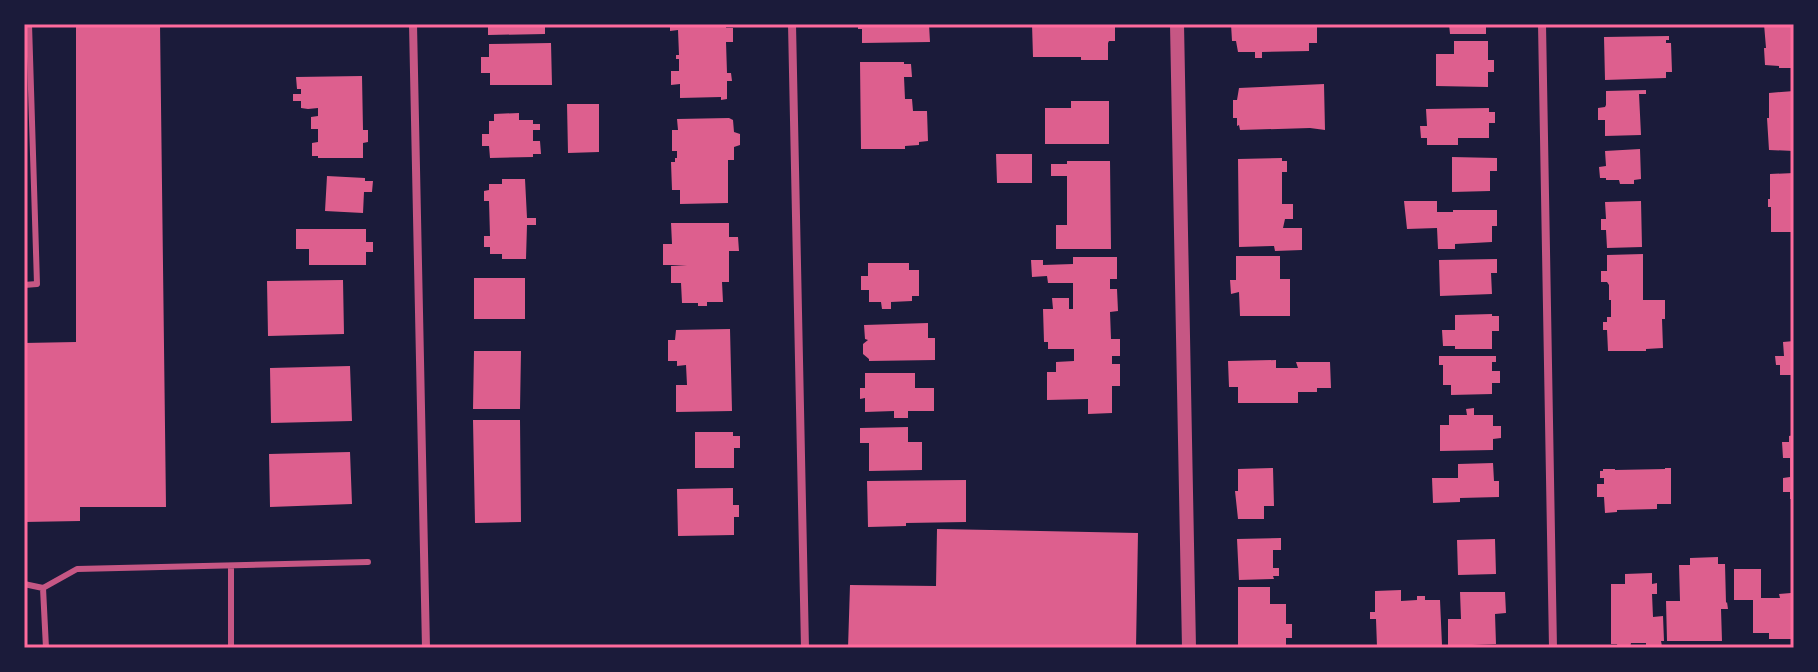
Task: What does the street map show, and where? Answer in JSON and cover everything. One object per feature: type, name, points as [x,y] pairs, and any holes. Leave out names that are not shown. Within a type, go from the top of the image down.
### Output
[{"type":"street","points":[[413,24],[426,648]]},
{"type":"street","points":[[792,24],[805,648]]},
{"type":"street","points":[[1177,24],[1189,648]]},
{"type":"street","points":[[1542,24],[1553,648]]},
{"type":"lane","points":[[24,285],[37,284],[29,24]]},
{"type":"lane","points":[[24,584],[43,588],[77,569],[368,562]]},
{"type":"lane","points":[[231,566],[231,648]]},
{"type":"lane","points":[[43,588],[46,648]]},
{"type":"lane","points":[[274,648],[372,648]]},
{"type":"building","points":[[76,24],[160,24],[166,507],[80,507],[80,521],[24,522],[24,343],[76,342]]},
{"type":"building","points":[[488,24],[545,24],[545,34],[488,35]]},
{"type":"building","points":[[670,24],[726,24],[726,28],[733,28],[733,42],[726,42],[727,73],[731,73],[732,81],[727,81],[727,99],[680,98],[680,84],[671,85],[671,71],[679,71],[676,55],[679,55],[678,30],[670,31]]},
{"type":"building","points":[[858,24],[929,24],[930,42],[862,43],[862,29],[858,29]]},
{"type":"building","points":[[1032,24],[1107,24],[1115,27],[1115,41],[1108,43],[1108,60],[1033,57]]},
{"type":"building","points":[[1231,24],[1317,24],[1317,43],[1309,43],[1309,51],[1262,52],[1262,58],[1255,58],[1255,52],[1238,52],[1236,41],[1232,41]]},
{"type":"building","points":[[1449,24],[1486,24],[1486,34],[1450,34]]},
{"type":"building","points":[[1764,24],[1794,24],[1794,68],[1765,65]]},
{"type":"building","points":[[1669,36],[1666,43],[1671,43],[1672,72],[1666,72],[1666,78],[1605,80],[1604,37]]},
{"type":"building","points":[[1454,41],[1488,41],[1488,60],[1494,60],[1494,72],[1488,72],[1488,87],[1436,86],[1436,54],[1454,54]]},
{"type":"building","points":[[551,43],[552,85],[490,85],[490,73],[481,73],[481,57],[489,57],[489,44]]},
{"type":"building","points":[[860,62],[911,64],[912,77],[904,77],[905,99],[912,99],[913,111],[927,111],[928,141],[905,146],[905,149],[861,149]]},
{"type":"building","points":[[362,76],[363,130],[368,130],[368,142],[363,143],[363,158],[312,156],[312,143],[318,142],[318,129],[311,129],[311,117],[318,116],[318,108],[301,108],[301,101],[293,101],[293,94],[301,94],[301,89],[297,89],[296,77]]},
{"type":"building","points":[[1324,84],[1325,130],[1240,130],[1237,118],[1233,118],[1233,100],[1237,100],[1239,88]]},
{"type":"building","points":[[1646,90],[1646,94],[1639,94],[1641,135],[1605,136],[1605,120],[1598,120],[1598,108],[1606,105],[1606,91]]},
{"type":"building","points":[[1794,91],[1794,151],[1769,150],[1769,93]]},
{"type":"building","points":[[1071,101],[1109,101],[1109,144],[1045,144],[1045,108],[1071,108]]},
{"type":"building","points":[[567,104],[599,104],[599,152],[568,153]]},
{"type":"building","points":[[1489,108],[1489,112],[1495,112],[1495,123],[1489,123],[1489,138],[1458,138],[1458,145],[1427,145],[1427,138],[1421,138],[1420,126],[1427,126],[1426,109]]},
{"type":"building","points":[[519,113],[519,120],[533,120],[533,124],[540,124],[540,130],[533,130],[533,141],[540,141],[541,154],[490,158],[489,146],[482,146],[482,134],[489,134],[489,121],[494,121],[494,114]]},
{"type":"building","points":[[677,119],[733,120],[734,132],[740,134],[740,145],[734,147],[734,160],[728,160],[728,203],[680,204],[680,190],[672,190],[671,162],[677,158],[677,151],[672,151],[672,130],[678,130]]},
{"type":"building","points":[[1640,149],[1641,179],[1634,180],[1634,184],[1620,184],[1619,180],[1600,178],[1599,167],[1606,166],[1605,151]]},
{"type":"building","points":[[996,154],[1032,154],[1032,183],[997,183]]},
{"type":"building","points":[[1452,157],[1497,158],[1497,171],[1490,171],[1490,191],[1452,192]]},
{"type":"building","points":[[1282,158],[1282,161],[1287,161],[1287,172],[1282,172],[1282,204],[1293,204],[1293,219],[1285,219],[1283,228],[1302,228],[1302,250],[1275,251],[1274,246],[1239,247],[1238,159]]},
{"type":"building","points":[[1067,161],[1110,161],[1111,249],[1056,249],[1056,225],[1067,225],[1067,176],[1051,176],[1051,164],[1067,164]]},
{"type":"building","points":[[1794,173],[1794,232],[1771,232],[1771,207],[1768,207],[1770,174]]},
{"type":"building","points":[[327,176],[373,181],[372,192],[364,192],[363,213],[325,211]]},
{"type":"building","points":[[502,179],[525,179],[527,218],[536,218],[536,225],[527,225],[526,259],[502,259],[502,254],[490,254],[490,247],[484,247],[484,236],[490,236],[489,201],[484,201],[484,191],[489,190],[489,184],[502,184]]},
{"type":"building","points":[[1404,201],[1437,201],[1437,212],[1497,210],[1497,226],[1492,226],[1492,242],[1455,244],[1455,249],[1438,249],[1437,228],[1407,229]]},
{"type":"building","points":[[1641,201],[1642,247],[1607,248],[1606,230],[1601,230],[1601,219],[1606,219],[1605,202]]},
{"type":"building","points":[[671,223],[729,223],[729,237],[738,237],[739,251],[729,251],[729,282],[722,282],[723,302],[707,302],[707,306],[682,303],[681,283],[671,283],[671,266],[687,265],[663,265],[663,244],[672,244]]},
{"type":"building","points":[[296,229],[366,229],[366,242],[373,242],[373,252],[366,252],[366,265],[309,265],[309,249],[296,249]]},
{"type":"building","points":[[1643,254],[1643,300],[1665,300],[1663,348],[1608,351],[1607,330],[1603,330],[1603,322],[1611,317],[1611,300],[1609,285],[1601,282],[1601,271],[1607,271],[1607,255]]},
{"type":"building","points":[[1236,256],[1280,256],[1280,279],[1290,279],[1290,316],[1240,316],[1239,292],[1231,294],[1230,280],[1236,280]]},
{"type":"building","points":[[1073,257],[1117,257],[1117,279],[1110,279],[1110,289],[1117,289],[1118,311],[1110,312],[1111,339],[1120,339],[1120,356],[1112,356],[1112,364],[1120,364],[1120,386],[1112,386],[1112,413],[1088,414],[1088,399],[1047,400],[1047,372],[1056,372],[1056,362],[1074,361],[1074,349],[1048,349],[1048,342],[1044,342],[1043,309],[1053,309],[1052,298],[1069,298],[1069,309],[1073,309],[1073,283],[1048,283],[1047,276],[1032,277],[1031,260],[1043,260],[1043,265],[1073,264]]},
{"type":"building","points":[[1497,259],[1497,273],[1491,273],[1492,294],[1440,296],[1439,260]]},
{"type":"building","points":[[868,263],[909,263],[909,270],[919,270],[919,296],[912,296],[912,301],[891,302],[891,309],[882,309],[881,302],[869,302],[869,290],[861,290],[861,276],[868,276]]},
{"type":"building","points":[[474,278],[525,278],[525,319],[474,319]]},
{"type":"building","points":[[343,280],[344,334],[268,336],[267,281]]},
{"type":"building","points":[[1455,315],[1499,316],[1499,331],[1492,331],[1492,349],[1443,346],[1442,330],[1455,330]]},
{"type":"building","points":[[928,323],[928,338],[935,338],[935,360],[869,361],[863,354],[863,344],[868,340],[865,339],[864,325]]},
{"type":"building","points":[[730,329],[732,411],[676,412],[676,385],[687,385],[686,365],[677,366],[677,361],[668,361],[668,340],[675,340],[676,330]]},
{"type":"building","points":[[1794,341],[1794,375],[1780,375],[1780,365],[1776,365],[1775,356],[1784,356],[1783,342]]},
{"type":"building","points":[[474,351],[521,351],[520,409],[473,409]]},
{"type":"building","points":[[1439,356],[1496,356],[1492,371],[1500,371],[1500,383],[1492,383],[1492,394],[1451,395],[1451,385],[1443,385],[1443,365],[1439,365]]},
{"type":"building","points":[[1276,360],[1276,368],[1298,368],[1296,362],[1330,362],[1331,388],[1298,392],[1298,403],[1238,403],[1238,387],[1229,387],[1228,361]]},
{"type":"building","points":[[350,366],[352,421],[271,423],[270,368]]},
{"type":"building","points":[[865,373],[915,373],[915,388],[934,388],[934,411],[908,411],[908,418],[894,418],[894,411],[865,412],[865,398],[860,399],[860,388],[865,388]]},
{"type":"building","points":[[1474,408],[1474,415],[1493,415],[1493,426],[1501,426],[1501,438],[1493,439],[1493,450],[1440,451],[1440,425],[1449,425],[1449,415],[1467,415],[1466,409]]},
{"type":"building","points":[[473,420],[520,420],[521,522],[475,523]]},
{"type":"building","points":[[908,427],[908,442],[922,442],[922,470],[869,471],[869,443],[860,443],[860,428]]},
{"type":"building","points":[[695,432],[733,432],[733,436],[740,436],[740,448],[734,448],[734,468],[695,468]]},
{"type":"building","points":[[1794,435],[1794,499],[1790,499],[1790,492],[1783,492],[1783,478],[1790,477],[1790,458],[1783,458],[1782,442],[1789,442],[1789,436]]},
{"type":"building","points":[[350,452],[352,504],[270,507],[269,454]]},
{"type":"building","points":[[1493,463],[1494,481],[1499,481],[1499,497],[1460,498],[1460,502],[1433,503],[1432,478],[1458,478],[1458,464]]},
{"type":"building","points":[[1273,468],[1274,506],[1264,506],[1264,519],[1238,519],[1235,491],[1238,491],[1238,469]]},
{"type":"building","points":[[1671,468],[1671,504],[1657,504],[1657,509],[1605,513],[1604,497],[1597,497],[1597,484],[1604,484],[1600,471]]},
{"type":"building","points":[[966,480],[966,522],[868,527],[867,481]]},
{"type":"building","points":[[733,488],[733,505],[739,505],[739,517],[734,517],[734,535],[678,536],[677,489]]},
{"type":"building","points":[[937,529],[1138,533],[1136,648],[848,648],[850,585],[936,586]]},
{"type":"building","points":[[1281,538],[1281,550],[1273,550],[1273,568],[1279,568],[1279,576],[1273,576],[1274,579],[1239,580],[1237,539]]},
{"type":"building","points":[[1495,539],[1496,574],[1458,575],[1457,540]]},
{"type":"building","points":[[1718,557],[1718,564],[1725,564],[1728,609],[1721,609],[1722,641],[1667,641],[1666,601],[1680,601],[1679,565],[1690,565],[1690,558]]},
{"type":"building","points":[[1734,569],[1761,569],[1761,598],[1780,598],[1779,594],[1791,593],[1791,598],[1794,598],[1794,639],[1769,639],[1769,633],[1753,633],[1753,600],[1734,600]]},
{"type":"building","points":[[1652,573],[1652,584],[1657,583],[1657,594],[1652,594],[1653,617],[1663,616],[1662,646],[1646,647],[1646,643],[1631,643],[1630,648],[1618,648],[1617,644],[1611,644],[1611,584],[1625,584],[1625,574]]},
{"type":"building","points":[[1238,587],[1270,587],[1270,604],[1286,604],[1286,624],[1292,624],[1292,638],[1286,638],[1286,648],[1238,648]]},
{"type":"building","points":[[1401,590],[1401,601],[1417,600],[1417,596],[1425,596],[1425,600],[1440,600],[1442,645],[1377,647],[1376,619],[1370,619],[1370,612],[1375,612],[1375,591]]},
{"type":"building","points":[[1460,592],[1505,592],[1506,613],[1495,614],[1496,644],[1448,646],[1448,619],[1461,619]]}]
